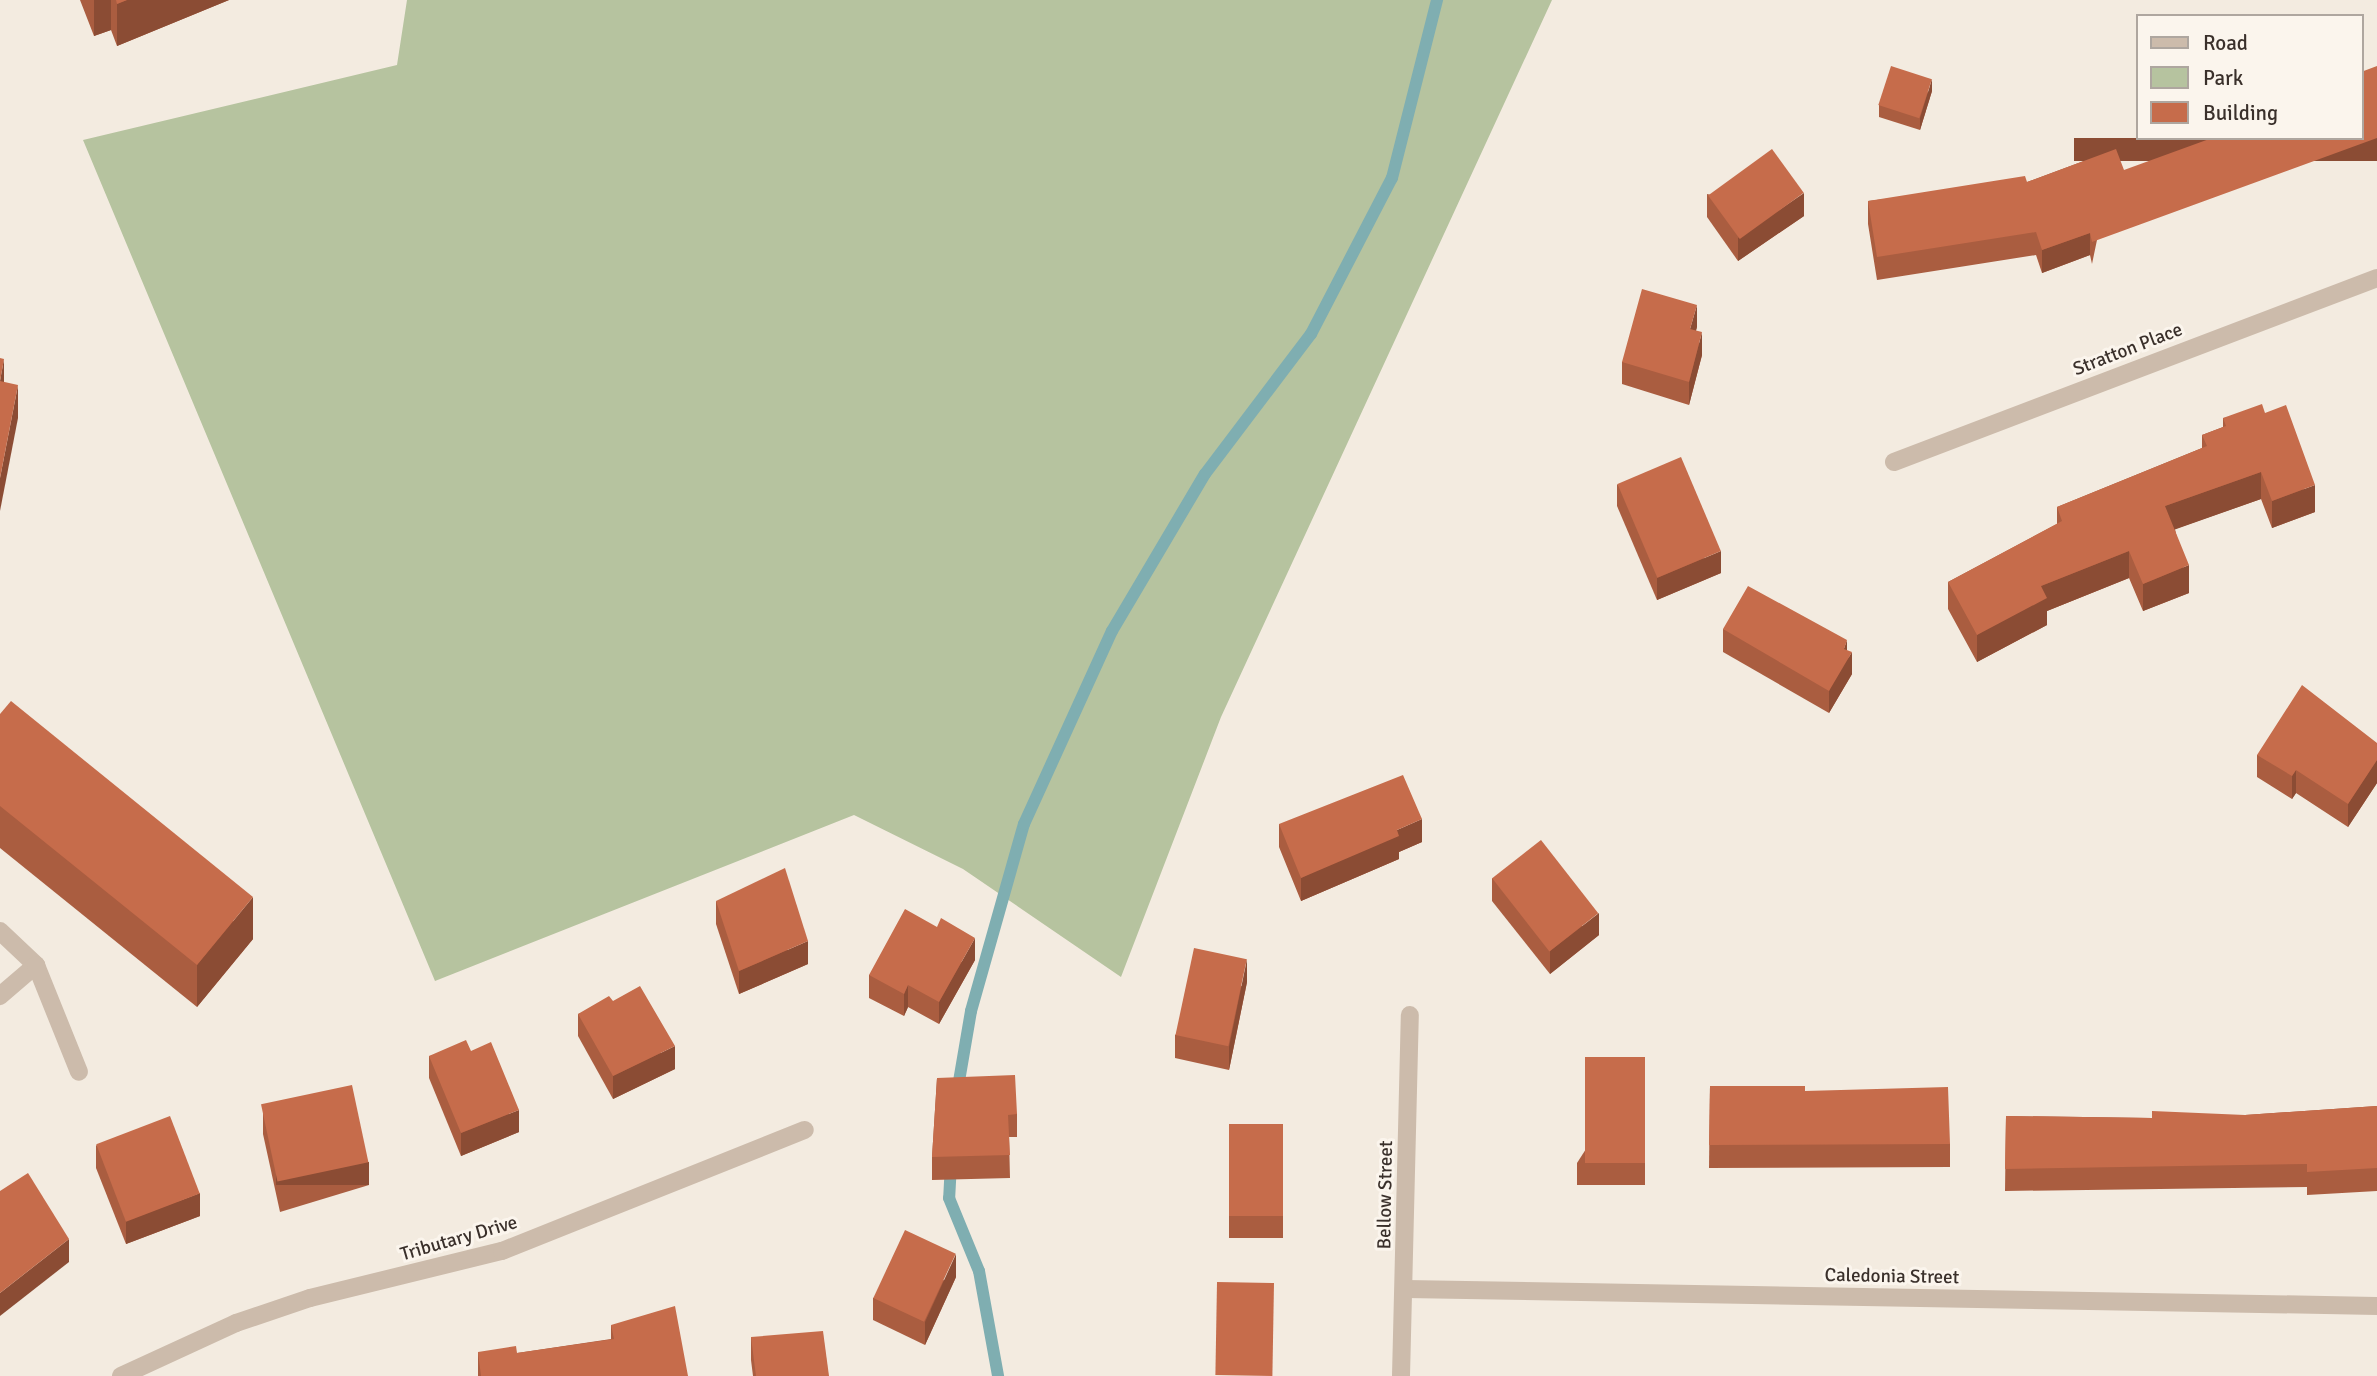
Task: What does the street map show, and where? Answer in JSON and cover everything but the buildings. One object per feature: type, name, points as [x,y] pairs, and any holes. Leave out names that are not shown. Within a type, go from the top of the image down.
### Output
[{"type":"street","name":"Stratton Place","points":[[1894,462],[2377,278]]},
{"type":"street","points":[[0,931],[37,965],[79,1072]]},
{"type":"street","points":[[0,996],[37,965]]},
{"type":"street","name":"Bellow Street","points":[[1401,1376],[1406,1289],[1409,1015]]},
{"type":"street","name":"Tributary Drive","points":[[121,1376],[298,1302],[502,1251],[805,1130]]},
{"type":"street","name":"Caledonia Street","points":[[1406,1289],[2377,1306]]},
{"type":"green space","points":[[407,0],[1552,0],[1221,717],[1121,977],[963,869],[854,815],[435,981],[83,140],[397,65]]},
{"type":"waterway","points":[[957,1093],[971,1011],[1024,824],[1112,631],[1205,474],[1311,334],[1392,178],[1437,0]]},
{"type":"waterway","points":[[951,1163],[949,1198],[979,1271],[998,1376]]}]
